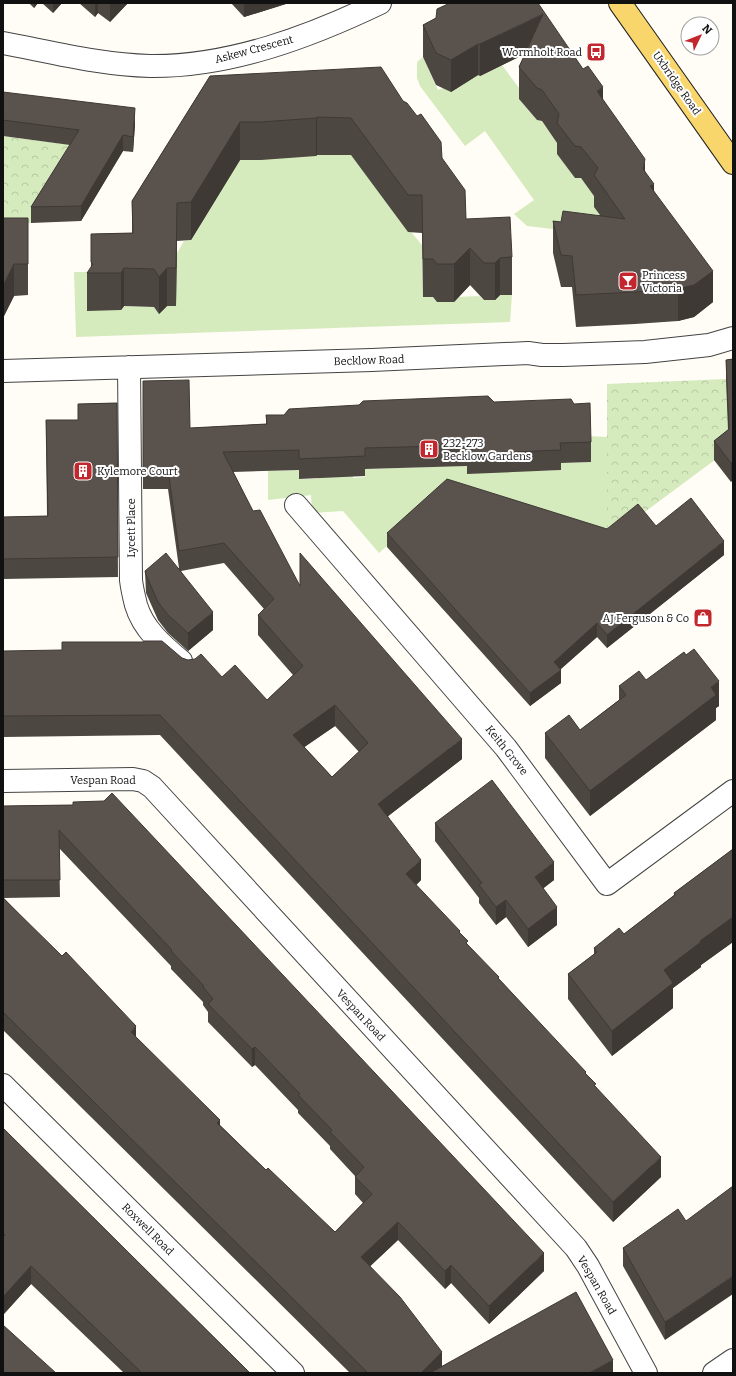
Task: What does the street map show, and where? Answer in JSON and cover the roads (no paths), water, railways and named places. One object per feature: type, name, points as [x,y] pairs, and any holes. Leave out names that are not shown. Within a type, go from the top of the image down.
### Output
[{"type":"main road","name":"Uxbridge Road","points":[[620,3],[733,163]]},
{"type":"street","name":"Askew Crescent","points":[[3,43],[103,62],[150,66],[175,65],[220,60],[267,48],[380,3]]},
{"type":"street","name":"Becklow Road","points":[[3,371],[372,360],[528,353],[563,355],[645,352],[709,345],[733,338]]},
{"type":"street","name":"Lycett Place","points":[[129,367],[131,580],[136,606],[149,631],[164,647],[190,668]]},
{"type":"street","name":"Keith Grove","points":[[296,505],[506,748],[608,884],[733,790]]},
{"type":"street","name":"Vespan Road","points":[[3,781],[133,779],[143,781],[152,787],[576,1248],[588,1266],[646,1373]]},
{"type":"street","name":"Roxwell Road","points":[[3,1085],[293,1373]]},
{"type":"street","points":[[714,1373],[733,1360]]},
{"type":"place","name":"Wormholt Road","points":[[596,52]]},
{"type":"place","name":"Princess Victoria","points":[[628,281]]},
{"type":"place","name":"232-273 Becklow Gardens","points":[[429,449]]},
{"type":"place","name":"Kylemore Court","points":[[83,471]]},
{"type":"place","name":"AJ Ferguson & Co","points":[[703,618]]}]
